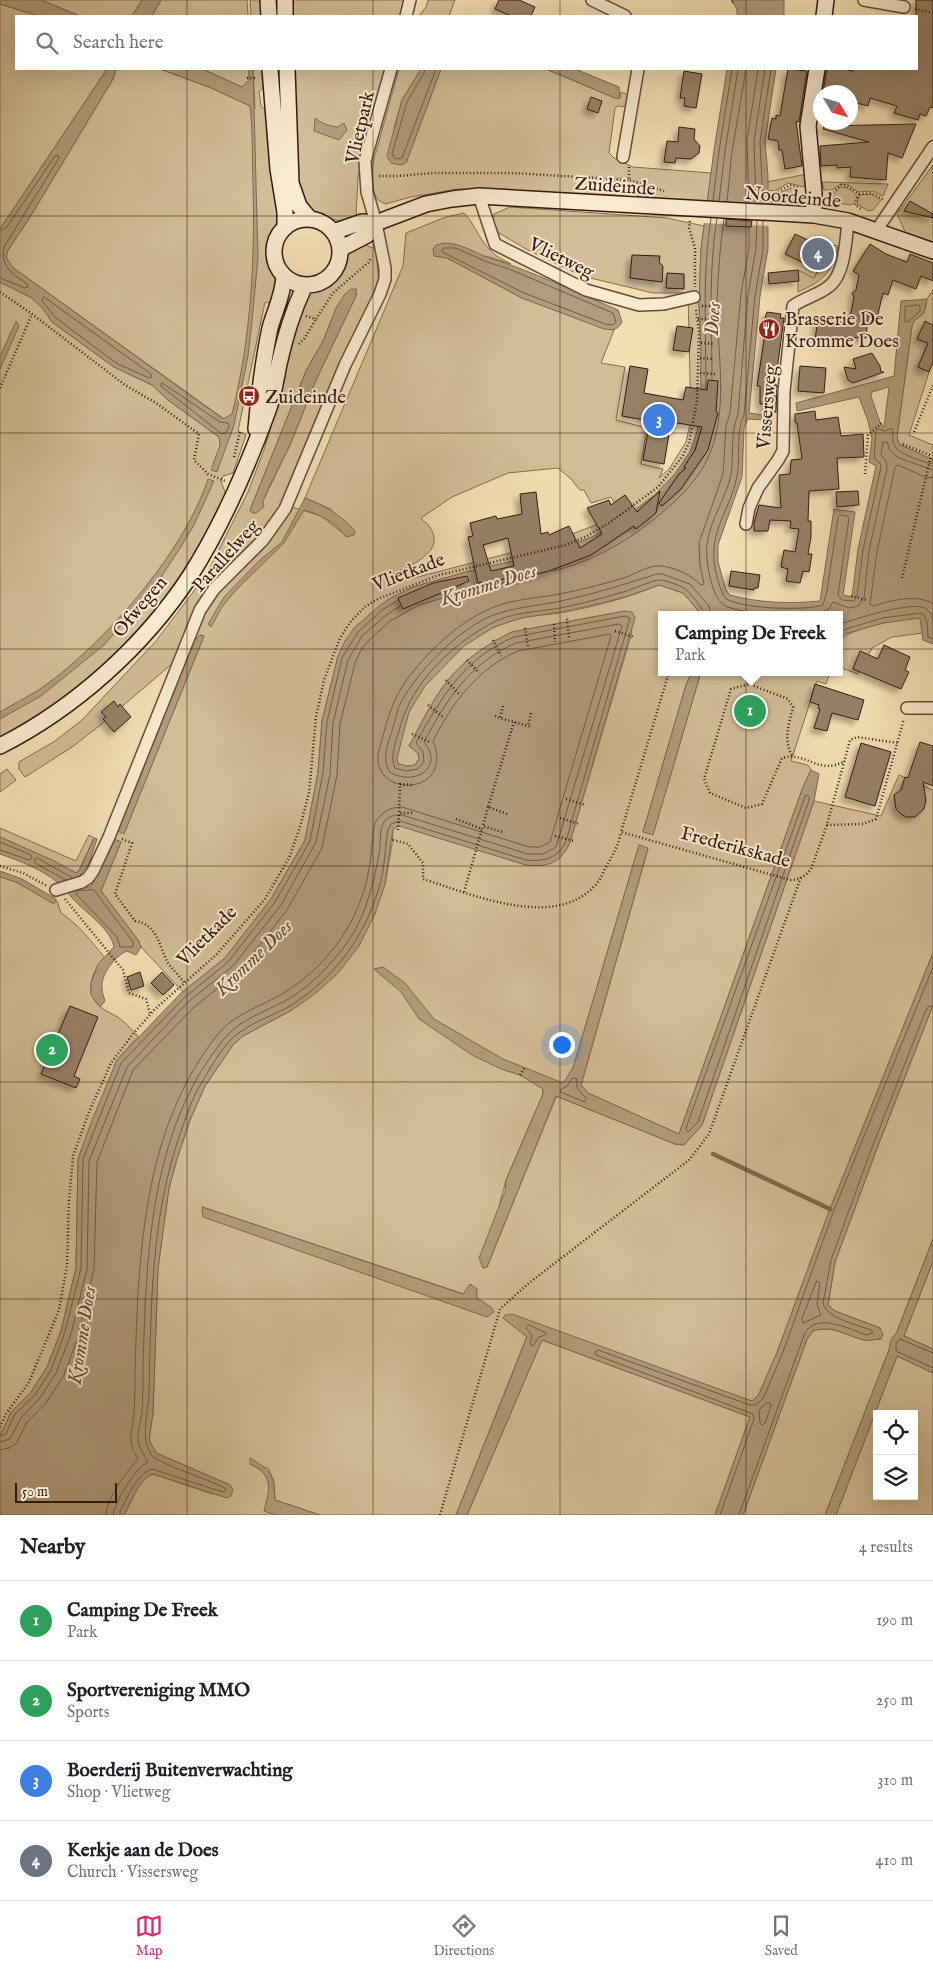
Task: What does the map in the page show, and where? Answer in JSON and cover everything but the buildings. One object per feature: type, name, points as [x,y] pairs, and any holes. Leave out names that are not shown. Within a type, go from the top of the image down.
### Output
[{"type":"main road","points":[[268,0],[269,15]]},
{"type":"main road","points":[[284,0],[285,15]]},
{"type":"main road","points":[[824,15],[826,0]]},
{"type":"main road","points":[[270,70],[278,169],[285,212],[285,228]]},
{"type":"main road","points":[[287,70],[291,183],[299,206],[310,219]]},
{"type":"main road","points":[[814,215],[809,192],[808,126],[818,70]]},
{"type":"main road","name":"Zuideinde","points":[[333,232],[362,222],[376,223],[426,204],[479,196],[698,209]]},
{"type":"main road","name":"Noordeinde","points":[[698,209],[770,210],[814,215],[847,211],[876,231],[933,251]]},
{"type":"main road","points":[[310,219],[323,223],[333,232],[340,249],[339,263],[331,275],[319,283],[305,285],[294,282],[284,276],[276,262],[274,252],[278,236],[285,228],[297,221],[310,219]]},
{"type":"main road","name":"Zuideinde","points":[[340,249],[366,235],[376,223]]},
{"type":"main road","name":"Ofwegen","points":[[254,445],[265,357],[271,326],[283,291],[284,276]]},
{"type":"main road","name":"Ofwegen","points":[[0,746],[57,711],[87,688],[141,638],[189,576],[238,487],[270,407],[292,311],[305,285]]},
{"type":"street","points":[[406,15],[410,0]]},
{"type":"street","points":[[592,0],[623,15]]},
{"type":"street","points":[[864,0],[904,7]]},
{"type":"street","name":"Vlietpark","points":[[376,223],[367,192],[365,161],[391,70]]},
{"type":"street","points":[[623,157],[638,70]]},
{"type":"street","points":[[876,231],[933,147]]},
{"type":"street","name":"Vlietweg","points":[[479,196],[495,244],[586,290],[639,305],[698,301]]},
{"type":"street","name":"Vissersweg","points":[[746,524],[749,508],[758,488],[783,451],[784,391],[793,306],[804,298],[830,287],[842,267],[847,211]]},
{"type":"street","name":"Parallelweg","points":[[60,889],[82,882],[93,871],[200,610],[214,589],[263,540],[285,509],[345,365],[380,294],[385,279],[385,268],[376,223]]},
{"type":"street","points":[[907,708],[933,708]]},
{"type":"path","points":[[732,2],[736,0]]},
{"type":"path","points":[[904,7],[933,13]]},
{"type":"path","points":[[247,78],[256,78]]},
{"type":"path","points":[[623,157],[629,164],[629,180],[667,192]]},
{"type":"path","points":[[770,210],[774,194],[790,185],[809,192],[830,195]]},
{"type":"path","points":[[830,195],[841,185],[847,186],[859,194],[872,193],[894,204]]},
{"type":"path","points":[[830,195],[833,201],[847,211],[855,205]]},
{"type":"path","name":"Vlietkade","points":[[0,1427],[6,1414],[29,1382],[59,1310],[67,1266],[69,1200],[73,1156],[89,1112],[111,1063],[151,1013],[217,954],[265,899],[289,858],[309,793],[316,717],[324,680],[340,638],[351,621],[366,606],[378,599],[439,575],[566,545],[587,536],[610,523],[658,487],[671,472],[689,443],[698,401],[698,301],[695,248],[690,228],[698,209]]},
{"type":"path","points":[[0,292],[125,385],[156,403],[199,434],[194,460],[208,474],[227,482]]},
{"type":"path","points":[[698,301],[721,306]]},
{"type":"path","points":[[0,388],[32,314]]},
{"type":"path","points":[[294,348],[304,339],[316,319]]},
{"type":"path","points":[[698,319],[722,319]]},
{"type":"path","points":[[700,343],[715,344]]},
{"type":"path","points":[[700,358],[714,359]]},
{"type":"path","points":[[700,373],[715,374]]},
{"type":"path","points":[[914,432],[933,385]]},
{"type":"path","points":[[865,474],[868,435],[883,422]]},
{"type":"path","points":[[902,578],[932,456],[903,444]]},
{"type":"path","points":[[851,596],[866,600]]},
{"type":"path","points":[[567,620],[569,638]]},
{"type":"path","points":[[554,624],[555,642]]},
{"type":"path","points":[[526,628],[528,647]]},
{"type":"path","points":[[615,631],[634,637]]},
{"type":"path","points":[[493,640],[501,656]]},
{"type":"path","points":[[467,660],[480,673]]},
{"type":"path","points":[[393,840],[408,844],[423,863],[424,879],[498,902],[539,908],[558,906],[583,895],[597,884],[614,853],[669,676]]},
{"type":"path","points":[[446,680],[459,694]]},
{"type":"path","points":[[792,756],[787,748],[787,730],[793,707],[788,699],[749,684],[731,689],[704,779],[710,793],[746,808],[762,804],[782,758],[792,756],[825,767],[835,767],[844,761]]},
{"type":"path","points":[[428,705],[443,717]]},
{"type":"path","points":[[500,718],[503,706]]},
{"type":"path","points":[[827,825],[862,824],[876,820],[907,708]]},
{"type":"path","points":[[495,716],[530,726],[531,713]]},
{"type":"path","points":[[464,892],[514,722]]},
{"type":"path","points":[[412,734],[430,742]]},
{"type":"path","name":"Frederikskade","points":[[621,832],[790,880],[801,877],[807,875],[811,869],[827,825],[850,740],[857,737],[897,743]]},
{"type":"path","points":[[398,830],[400,784],[413,786]]},
{"type":"path","points":[[566,799],[585,805]]},
{"type":"path","points":[[488,807],[506,814]]},
{"type":"path","points":[[399,813],[412,813]]},
{"type":"path","points":[[560,818],[579,824]]},
{"type":"path","points":[[456,819],[482,828],[502,832]]},
{"type":"path","points":[[555,836],[574,842]]},
{"type":"path","points":[[108,837],[116,837],[132,843],[115,894],[135,921],[142,922],[157,935],[168,963],[184,982]]},
{"type":"path","points":[[0,866],[23,873],[60,889],[88,930],[123,970],[122,974],[129,993],[146,999],[151,1013]]},
{"type":"path","points":[[440,1515],[500,1309],[529,1283],[689,1160],[709,1134],[801,877]]},
{"type":"path","points":[[520,1076],[524,1068]]},
{"type":"shaded area","points":[[41,0],[142,0],[133,15],[78,15]]},
{"type":"shaded area","points":[[161,0],[247,0],[248,15],[153,15]]},
{"type":"shaded area","points":[[250,0],[265,0],[266,15],[251,15]]},
{"type":"shaded area","points":[[291,0],[406,0],[401,15],[291,15]]},
{"type":"shaded area","points":[[428,0],[455,0],[449,15],[420,15],[426,7]]},
{"type":"shaded area","points":[[0,4],[35,15],[15,15],[15,70],[106,70],[0,229]]},
{"type":"shaded area","points":[[116,70],[163,70],[209,87],[255,108],[253,70],[268,70],[268,82],[259,92],[261,106],[270,114],[278,220],[268,241],[267,259],[278,286],[274,304],[265,302],[238,431],[246,435],[233,473],[223,476],[221,482],[226,494],[190,562],[165,597],[125,645],[54,704],[0,737],[0,282],[32,298],[44,310],[52,322],[114,367],[152,385],[168,400],[227,443],[234,426],[12,267],[6,257],[8,250],[113,79]]},
{"type":"shaded area","points":[[204,70],[249,70],[249,80],[242,87]]},
{"type":"shaded area","points":[[293,70],[385,70],[358,177],[356,217],[344,221],[324,218],[311,213],[298,190]]},
{"type":"shaded area","points":[[399,70],[420,70],[402,100],[394,128],[406,163],[441,70],[548,70],[615,98],[620,98],[621,92],[630,96],[628,107],[618,106],[615,108],[609,153],[614,158],[633,167],[711,173],[708,203],[669,201],[627,193],[617,199],[458,189],[411,197],[385,204],[378,200],[375,195],[371,180],[373,163]]},
{"type":"shaded area","points":[[933,165],[933,242],[905,232],[897,214]]},
{"type":"shaded area","points":[[807,174],[804,187],[788,183],[775,191],[767,190],[767,182]]},
{"type":"shaded area","points":[[822,182],[888,184],[883,196],[873,191],[858,192],[848,185],[841,184],[832,190],[824,190]]},
{"type":"shaded area","points":[[840,187],[848,188],[854,192],[857,197],[855,202],[851,205],[837,203],[834,200],[832,196]]},
{"type":"shaded area","points":[[791,188],[795,189],[798,193],[793,199],[783,204],[771,203],[777,194]]},
{"type":"shaded area","points":[[871,194],[881,200],[873,210],[868,211],[857,204],[859,195]]},
{"type":"shaded area","points":[[510,207],[667,218],[704,226],[701,249],[699,303],[701,413],[690,452],[675,474],[655,495],[619,522],[592,537],[556,551],[466,572],[413,587],[389,599],[354,628],[338,656],[322,721],[318,772],[305,840],[271,899],[225,958],[183,992],[141,947],[138,940],[101,891],[121,842],[114,839],[118,831],[124,833],[204,636],[200,635],[194,641],[198,626],[213,599],[271,538],[292,507],[321,516],[343,533],[331,509],[305,498],[403,266],[406,233],[446,217],[464,213],[487,247],[495,255],[511,264],[489,257],[435,256],[447,258],[522,298],[614,330],[601,363],[625,367],[616,420],[647,428],[641,464],[663,469],[659,478],[669,469],[686,442],[691,420],[688,293],[653,293],[582,276],[526,249],[499,233],[493,224],[494,214]],"holes":[[[558,468],[580,490],[584,490],[591,503],[611,497],[619,511],[604,522],[548,543],[391,584],[389,576],[423,558],[434,544],[434,536],[429,526],[421,518],[452,497],[508,473]]]},
{"type":"shaded area","points":[[362,244],[376,249],[379,285],[349,344],[285,496],[271,521],[257,539],[221,573],[210,587],[188,625],[173,663],[98,727],[72,747],[25,777],[19,769],[19,762],[55,741],[82,720],[156,641],[206,575],[248,492],[264,450],[283,386],[298,308],[310,292],[320,289],[334,279],[351,250]],"holes":[[[356,289],[356,296],[316,380],[290,445],[263,501],[250,510],[306,371],[324,339],[336,308]]]},
{"type":"shaded area","points":[[833,245],[838,246],[829,270],[820,280],[798,292],[798,270],[814,278],[818,270],[820,271]]},
{"type":"shaded area","points":[[933,290],[933,331],[918,367],[929,372],[909,435],[933,445],[933,460],[899,444],[897,437],[912,326],[914,321],[924,313],[927,299]]},
{"type":"shaded area","points":[[659,585],[683,593],[699,611],[658,611],[658,676],[690,676],[643,832],[653,834],[700,676],[829,676],[826,684],[817,681],[791,761],[808,765],[811,770],[803,787],[679,1134],[588,1093],[581,1085],[648,849],[639,845],[573,1068],[556,1096],[675,1144],[684,1145],[702,1125],[814,801],[881,816],[899,775],[933,790],[933,953],[830,1209],[778,1350],[758,1396],[752,1401],[503,1318],[527,1336],[456,1515],[320,1515],[275,1500],[274,1481],[268,1468],[250,1464],[258,1468],[267,1478],[269,1489],[265,1511],[275,1515],[124,1515],[144,1480],[153,1474],[212,1494],[230,1485],[156,1453],[149,1440],[153,1413],[158,1268],[169,1188],[190,1120],[205,1086],[233,1045],[243,1036],[292,1010],[385,884],[393,829],[399,825],[526,865],[547,864],[558,859],[563,854],[570,842],[632,632],[625,611],[512,632],[478,652],[455,672],[432,703],[409,746],[418,753],[419,759],[415,765],[398,764],[397,758],[404,727],[410,710],[430,679],[442,665],[471,640],[505,623],[522,618],[560,613],[623,598]],"holes":[[[543,1089],[556,1097],[487,1267],[483,1268],[506,1180],[543,1094]],[[202,1207],[464,1294],[471,1284],[476,1298],[491,1307],[488,1315]]]},
{"type":"shaded area","points":[[920,618],[923,633],[892,637],[872,648],[858,674],[843,668],[843,638],[860,629],[895,621]]},
{"type":"shaded area","points":[[7,769],[16,780],[0,792],[0,774]]},
{"type":"shaded area","points":[[0,828],[76,861],[89,835],[94,838],[76,873],[0,837]]},
{"type":"shaded area","points":[[0,873],[28,884],[57,901],[61,913],[90,939],[105,958],[93,976],[91,983],[92,997],[96,1003],[122,1020],[138,1036],[117,1060],[78,1159],[76,1268],[61,1331],[47,1367],[31,1392],[11,1412],[0,1436]]},
{"type":"shaded area","points":[[933,1005],[933,1239],[897,1332],[891,1341],[825,1515],[743,1515],[807,1339],[813,1331],[826,1329],[839,1331],[864,1340],[881,1339],[880,1328],[835,1311],[828,1305],[835,1262]]},
{"type":"shaded area","points":[[933,1261],[933,1349],[904,1336]]},
{"type":"shaded area","points":[[542,1340],[750,1417],[715,1515],[467,1515]]},
{"type":"shaded area","points":[[897,1356],[933,1373],[933,1515],[836,1515],[873,1419],[873,1500],[918,1500],[918,1410],[876,1410]]},
{"type":"water","points":[[0,0],[41,0],[78,15],[35,15],[0,4]]},
{"type":"water","points":[[142,0],[161,0],[153,15],[133,15]]},
{"type":"water","points":[[731,0],[784,0],[784,15],[737,15],[737,9]]},
{"type":"water","points":[[106,70],[116,70],[113,79],[8,250],[6,257],[12,267],[223,419],[232,414],[244,357],[252,270],[253,212],[250,106],[209,87],[163,70],[204,70],[242,87],[249,80],[249,70],[253,70],[258,258],[248,356],[234,425],[217,472],[211,470],[220,445],[219,437],[168,400],[152,385],[114,367],[52,322],[44,310],[32,298],[0,282],[0,229]]},
{"type":"water","points":[[420,70],[441,70],[406,163],[401,165],[391,163],[387,156],[402,100]]},
{"type":"water","points":[[548,70],[577,70],[619,87],[620,98],[615,98]]},
{"type":"water","points":[[727,70],[776,70],[765,141],[768,176],[768,249],[760,296],[749,413],[764,415],[764,420],[748,419],[744,428],[742,477],[718,545],[718,562],[726,590],[730,595],[786,603],[820,601],[834,509],[855,512],[843,595],[852,597],[858,549],[876,466],[869,462],[872,438],[868,421],[859,397],[797,411],[796,403],[894,376],[901,301],[927,299],[924,313],[914,321],[912,326],[897,437],[899,444],[933,460],[933,644],[923,640],[920,618],[883,623],[845,634],[843,637],[843,611],[699,611],[683,593],[659,585],[598,604],[521,618],[494,627],[464,646],[425,686],[409,712],[397,758],[398,764],[415,765],[419,759],[418,753],[409,746],[438,695],[462,665],[495,641],[512,632],[625,611],[632,612],[635,618],[570,842],[562,855],[547,864],[526,865],[399,826],[393,829],[385,884],[375,914],[359,946],[338,973],[316,993],[292,1010],[243,1036],[233,1045],[205,1086],[190,1120],[169,1188],[158,1268],[153,1413],[149,1440],[156,1453],[230,1485],[233,1490],[231,1496],[227,1498],[153,1474],[144,1480],[124,1515],[0,1515],[0,1436],[11,1412],[31,1392],[47,1367],[61,1331],[76,1268],[78,1159],[91,1123],[117,1060],[180,994],[225,958],[271,899],[305,840],[318,772],[322,721],[338,656],[345,641],[354,628],[378,607],[413,587],[466,572],[556,551],[592,537],[619,522],[655,495],[675,474],[690,452],[701,413],[699,303],[701,249]],"holes":[[[889,387],[884,427],[881,425],[871,396],[872,392]]]},
{"type":"water","points":[[315,118],[334,127],[344,123],[347,130],[339,140],[314,131]]},
{"type":"water","points":[[444,243],[462,246],[555,282],[618,310],[622,322],[614,329],[604,329],[522,298],[447,258],[434,256],[433,249],[436,245]]},
{"type":"water","points":[[351,289],[356,289],[356,296],[316,380],[290,445],[263,501],[264,507],[256,513],[252,513],[250,510],[306,371],[324,339],[336,308],[344,295]]},
{"type":"water","points":[[16,321],[19,326],[0,369],[0,357]]},
{"type":"water","points":[[208,479],[214,481],[194,525],[154,588],[104,645],[41,696],[0,719],[0,712],[37,691],[62,673],[113,625],[160,567],[180,537],[196,508]]},
{"type":"water","points":[[305,498],[338,515],[355,531],[354,535],[346,537],[338,527],[316,514],[304,510],[284,543],[237,589],[222,607],[211,627],[208,624],[224,597],[259,561],[282,542]]},
{"type":"water","points":[[200,635],[204,636],[124,834],[118,831],[194,641]]},
{"type":"water","points":[[690,676],[700,676],[653,835],[643,832]]},
{"type":"water","points":[[811,770],[819,774],[814,801],[702,1125],[684,1145],[675,1144],[556,1096],[487,1267],[483,1268],[479,1258],[505,1191],[506,1180],[543,1094],[543,1089],[520,1075],[501,1069],[472,1055],[419,1019],[401,992],[374,969],[383,967],[405,983],[434,1019],[503,1059],[563,1083],[573,1068],[639,845],[648,848],[581,1085],[588,1093],[679,1134],[803,787]]},
{"type":"water","points":[[0,837],[76,873],[80,870],[94,838],[97,839],[89,863],[78,878],[82,887],[90,887],[93,883],[114,839],[121,842],[101,891],[138,940],[141,947],[136,955],[127,951],[122,953],[109,967],[102,984],[105,1001],[100,1007],[91,995],[91,983],[98,964],[114,947],[112,940],[103,927],[71,897],[62,882],[57,882],[37,869],[0,854]]},
{"type":"water","points":[[0,871],[22,879],[56,899],[54,904],[16,882],[0,877]]},
{"type":"water","points":[[933,953],[933,1005],[835,1262],[828,1305],[835,1311],[880,1328],[883,1334],[881,1339],[866,1340],[839,1331],[820,1329],[813,1331],[807,1339],[743,1515],[715,1515],[750,1417],[542,1340],[467,1515],[456,1515],[527,1337],[503,1318],[505,1315],[512,1314],[752,1401],[758,1396],[778,1350],[830,1209]]},
{"type":"water","points":[[202,1207],[463,1294],[470,1284],[477,1289],[477,1298],[491,1307],[494,1312],[487,1317],[203,1217]]},
{"type":"water","points":[[933,1239],[933,1261],[904,1336],[933,1349],[933,1373],[897,1356],[876,1410],[873,1410],[873,1419],[836,1515],[825,1515],[889,1350],[891,1340],[897,1332]]},
{"type":"water","points":[[250,1458],[270,1474],[275,1500],[320,1515],[275,1515],[264,1511],[269,1489],[267,1478],[258,1468],[250,1464]]},
{"type":"pier","points":[[706,200],[770,203],[770,226],[703,223]]},
{"type":"waterway","points":[[713,1154],[830,1209]]},
{"type":"place","name":"Kerkje aan de Does","points":[[818,254]]},
{"type":"place","name":"Brasserie De Kromme Does","points":[[769,329]]},
{"type":"place","name":"Zuideinde","points":[[249,396]]},
{"type":"place","name":"Boerderij Buitenverwachting","points":[[659,420]]},
{"type":"place","name":"Camping De Freek","points":[[750,711]]},
{"type":"place","name":"Sportvereniging MMO","points":[[52,1050]]},
{"type":"water label","name":"Does","points":[[712,319]]},
{"type":"water label","name":"Kromme Does","points":[[488,584]]},
{"type":"water label","name":"Kromme Does","points":[[253,957]]},
{"type":"water label","name":"Kromme Does","points":[[81,1335]]}]
